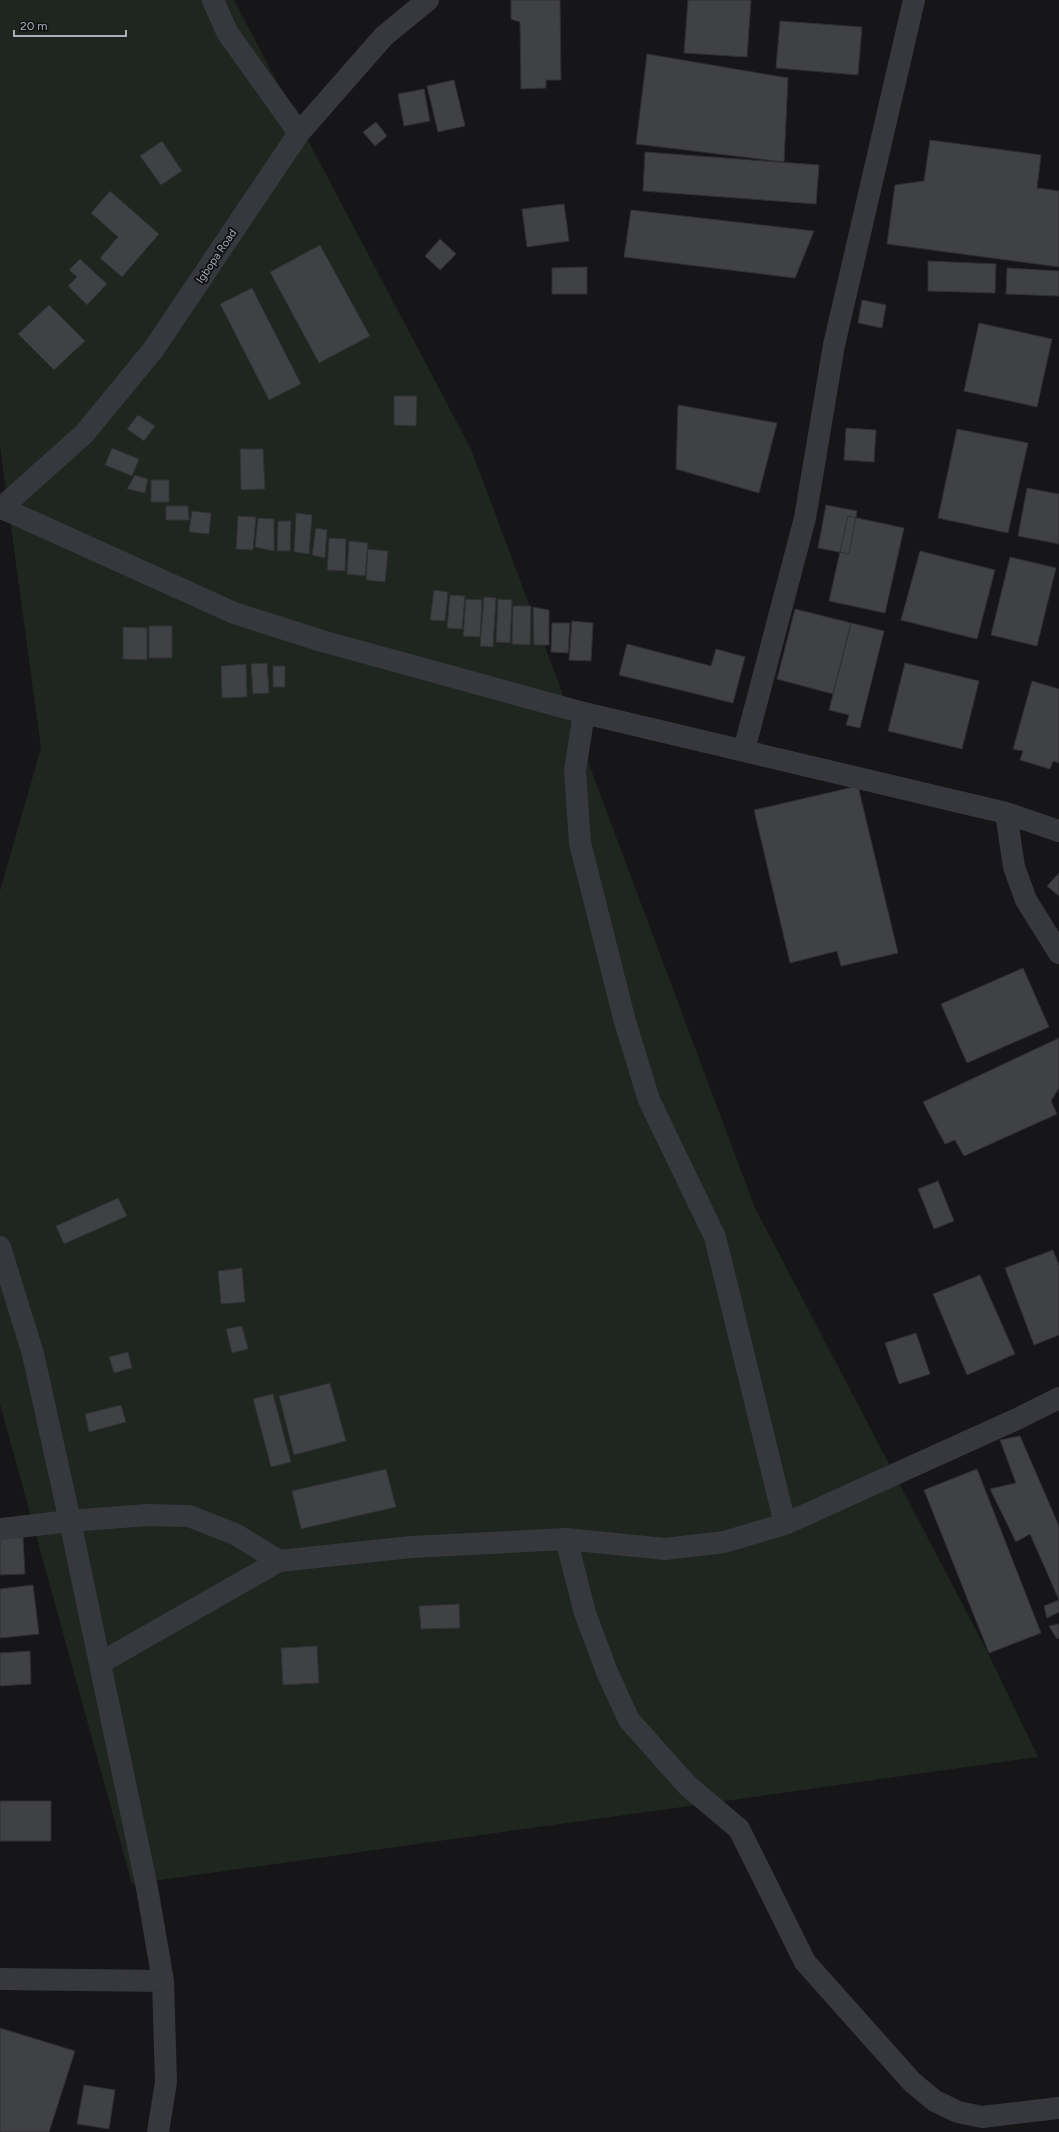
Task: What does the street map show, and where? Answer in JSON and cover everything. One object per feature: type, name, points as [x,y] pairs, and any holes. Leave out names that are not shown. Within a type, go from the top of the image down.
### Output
[{"type":"street","points":[[213,0],[227,32],[299,133]]},
{"type":"street","name":"Igbopa Road","points":[[1,508],[84,434],[153,350],[299,133],[384,36],[428,0]]},
{"type":"street","points":[[744,750],[805,518],[834,345],[914,0]]},
{"type":"street","points":[[1,508],[234,613],[322,641],[584,713],[744,750],[1006,814],[1059,831]]},
{"type":"street","points":[[584,713],[575,771],[580,843],[624,1018],[649,1100],[715,1237],[785,1524]]},
{"type":"street","points":[[1006,814],[1014,867],[1026,900],[1059,953]]},
{"type":"street","points":[[0,1248],[33,1354],[70,1521],[147,1888],[163,1981],[166,2082],[158,2132]]},
{"type":"street","points":[[100,1663],[279,1561],[411,1547],[566,1539],[665,1549],[724,1542],[785,1524],[1017,1419],[1059,1398]]},
{"type":"street","points":[[0,1529],[70,1521],[147,1515],[189,1516],[235,1534],[279,1561]]},
{"type":"street","points":[[566,1539],[585,1613],[607,1672],[629,1720],[687,1785],[739,1829],[805,1962],[912,2082],[935,2101],[958,2112],[982,2117],[1059,2108]]},
{"type":"street","points":[[0,1979],[163,1981]]},
{"type":"shaded area","points":[[0,0],[234,0],[471,449],[755,1208],[988,1653],[1038,1757],[132,1884],[0,1404],[0,891],[41,748],[0,446]]},
{"type":"building","points":[[511,0],[560,0],[561,80],[546,80],[546,88],[521,89],[520,22],[511,19]]},
{"type":"building","points":[[688,0],[751,0],[747,57],[684,53]]},
{"type":"building","points":[[780,21],[862,27],[858,75],[776,68]]},
{"type":"building","points":[[647,54],[788,78],[784,162],[636,144]]},
{"type":"building","points":[[454,80],[465,126],[438,132],[427,86]]},
{"type":"building","points":[[424,89],[430,121],[404,126],[398,94]]},
{"type":"building","points":[[376,122],[387,136],[375,146],[363,132]]},
{"type":"building","points":[[930,140],[1041,155],[1037,188],[1059,191],[1059,267],[887,244],[895,185],[924,181]]},
{"type":"building","points":[[162,141],[182,171],[161,185],[140,156]]},
{"type":"building","points":[[645,152],[819,165],[816,204],[643,191]]},
{"type":"building","points":[[110,191],[159,234],[122,277],[100,258],[118,237],[91,213]]},
{"type":"building","points":[[564,204],[569,241],[527,247],[522,209]]},
{"type":"building","points":[[631,210],[814,231],[795,278],[624,257]]},
{"type":"building","points":[[440,239],[456,254],[440,270],[425,256]]},
{"type":"building","points":[[320,245],[370,336],[319,363],[270,272]]},
{"type":"building","points":[[80,259],[107,284],[87,305],[68,286],[77,277],[69,270]]},
{"type":"building","points":[[928,261],[996,264],[995,293],[928,291]]},
{"type":"building","points":[[587,267],[587,294],[552,294],[552,268]]},
{"type":"building","points":[[1007,268],[1059,271],[1059,296],[1006,294]]},
{"type":"building","points":[[252,288],[301,384],[269,400],[220,304]]},
{"type":"building","points":[[862,300],[886,305],[882,328],[858,323]]},
{"type":"building","points":[[49,305],[85,341],[54,370],[18,334]]},
{"type":"building","points":[[979,323],[1052,339],[1037,407],[964,391]]},
{"type":"building","points":[[394,396],[417,396],[416,426],[394,425]]},
{"type":"building","points":[[678,405],[777,423],[759,493],[676,469]]},
{"type":"building","points":[[138,415],[155,426],[144,441],[127,429]]},
{"type":"building","points":[[846,428],[876,430],[874,462],[844,460]]},
{"type":"building","points":[[957,429],[1028,443],[1008,533],[938,518]]},
{"type":"building","points":[[112,448],[139,459],[132,476],[105,465]]},
{"type":"building","points":[[240,449],[263,449],[265,489],[241,490]]},
{"type":"building","points":[[135,475],[148,479],[145,493],[127,489]]},
{"type":"building","points":[[151,480],[169,480],[169,502],[151,502]]},
{"type":"building","points":[[1027,488],[1059,494],[1059,544],[1018,536]]},
{"type":"building","points":[[826,505],[857,511],[849,554],[818,548]]},
{"type":"building","points":[[166,506],[188,506],[189,520],[166,520]]},
{"type":"building","points":[[192,511],[211,513],[209,534],[189,532]]},
{"type":"building","points":[[296,513],[312,515],[309,554],[294,552]]},
{"type":"building","points":[[238,516],[256,517],[253,550],[236,549]]},
{"type":"building","points":[[848,516],[904,528],[885,613],[829,601]]},
{"type":"building","points":[[258,518],[274,519],[274,551],[255,547]]},
{"type":"building","points":[[278,521],[291,521],[290,551],[277,551]]},
{"type":"building","points":[[316,528],[327,530],[325,558],[312,555]]},
{"type":"building","points":[[329,538],[346,539],[345,571],[327,570]]},
{"type":"building","points":[[349,541],[368,543],[365,576],[347,574]]},
{"type":"building","points":[[368,549],[388,551],[385,582],[366,580]]},
{"type":"building","points":[[920,551],[995,570],[977,639],[901,620]]},
{"type":"building","points":[[1010,557],[1056,568],[1037,646],[991,635]]},
{"type":"building","points":[[434,590],[448,592],[445,621],[430,620]]},
{"type":"building","points":[[450,595],[465,596],[462,629],[447,628]]},
{"type":"building","points":[[484,597],[496,598],[493,647],[480,646]]},
{"type":"building","points":[[466,599],[482,600],[480,637],[463,636]]},
{"type":"building","points":[[498,599],[512,600],[510,643],[496,642]]},
{"type":"building","points":[[513,606],[531,606],[530,645],[512,644]]},
{"type":"building","points":[[533,607],[549,610],[549,645],[534,645]]},
{"type":"building","points":[[795,609],[851,623],[833,694],[777,679]]},
{"type":"building","points":[[572,621],[593,623],[591,661],[569,660]]},
{"type":"building","points":[[552,623],[570,623],[568,653],[551,652]]},
{"type":"building","points":[[851,623],[884,631],[860,728],[846,725],[849,715],[829,710]]},
{"type":"building","points":[[149,626],[172,626],[172,658],[149,658]]},
{"type":"building","points":[[123,627],[147,628],[147,660],[123,659]]},
{"type":"building","points":[[627,644],[711,666],[716,649],[745,657],[733,703],[619,675]]},
{"type":"building","points":[[267,663],[269,693],[253,694],[251,664]]},
{"type":"building","points":[[905,663],[979,681],[962,749],[888,731]]},
{"type":"building","points":[[246,664],[247,697],[222,698],[221,666]]},
{"type":"building","points":[[273,666],[285,666],[285,687],[273,687]]},
{"type":"building","points":[[1032,681],[1059,689],[1059,763],[1053,761],[1050,769],[1020,760],[1023,751],[1013,749]]},
{"type":"building","points":[[858,786],[898,953],[841,966],[837,951],[790,963],[754,810]]},
{"type":"building","points":[[1059,873],[1059,896],[1047,886]]},
{"type":"building","points":[[1023,968],[1049,1027],[967,1063],[941,1004]]},
{"type":"building","points":[[1059,1038],[1059,1088],[1051,1101],[1057,1114],[964,1156],[955,1140],[945,1144],[923,1102]]},
{"type":"building","points":[[938,1181],[954,1221],[934,1229],[918,1189]]},
{"type":"building","points":[[118,1198],[127,1216],[64,1244],[56,1226]]},
{"type":"building","points":[[1053,1250],[1059,1265],[1059,1335],[1034,1345],[1005,1268]]},
{"type":"building","points":[[242,1268],[245,1302],[221,1304],[218,1271]]},
{"type":"building","points":[[980,1275],[1015,1354],[967,1375],[933,1294]]},
{"type":"building","points":[[242,1326],[248,1349],[232,1353],[226,1329]]},
{"type":"building","points":[[916,1333],[930,1374],[899,1384],[885,1343]]},
{"type":"building","points":[[128,1352],[132,1368],[114,1373],[109,1357]]},
{"type":"building","points":[[330,1383],[346,1441],[294,1455],[279,1396]]},
{"type":"building","points":[[273,1394],[291,1462],[271,1467],[253,1399]]},
{"type":"building","points":[[121,1405],[126,1422],[89,1432],[85,1414]]},
{"type":"building","points":[[1020,1436],[1059,1526],[1059,1600],[1030,1534],[1016,1542],[990,1489],[1016,1483],[1000,1440]]},
{"type":"building","points":[[386,1469],[396,1507],[301,1529],[292,1491]]},
{"type":"building","points":[[977,1469],[1041,1633],[989,1653],[924,1490]]},
{"type":"building","points":[[23,1537],[25,1574],[0,1575],[0,1539]]},
{"type":"building","points":[[33,1585],[39,1634],[0,1638],[0,1589]]},
{"type":"building","points":[[1059,1600],[1059,1612],[1047,1618],[1044,1606]]},
{"type":"building","points":[[459,1604],[460,1628],[421,1629],[419,1606]]},
{"type":"building","points":[[1059,1624],[1059,1638],[1057,1639],[1049,1626]]},
{"type":"building","points":[[317,1646],[319,1683],[283,1685],[281,1648]]},
{"type":"building","points":[[30,1651],[31,1684],[0,1686],[0,1653]]},
{"type":"building","points":[[0,1801],[51,1801],[51,1841],[0,1841]]},
{"type":"building","points":[[0,2028],[75,2051],[49,2132],[0,2132]]},
{"type":"building","points":[[84,2085],[115,2090],[109,2129],[77,2124]]}]
